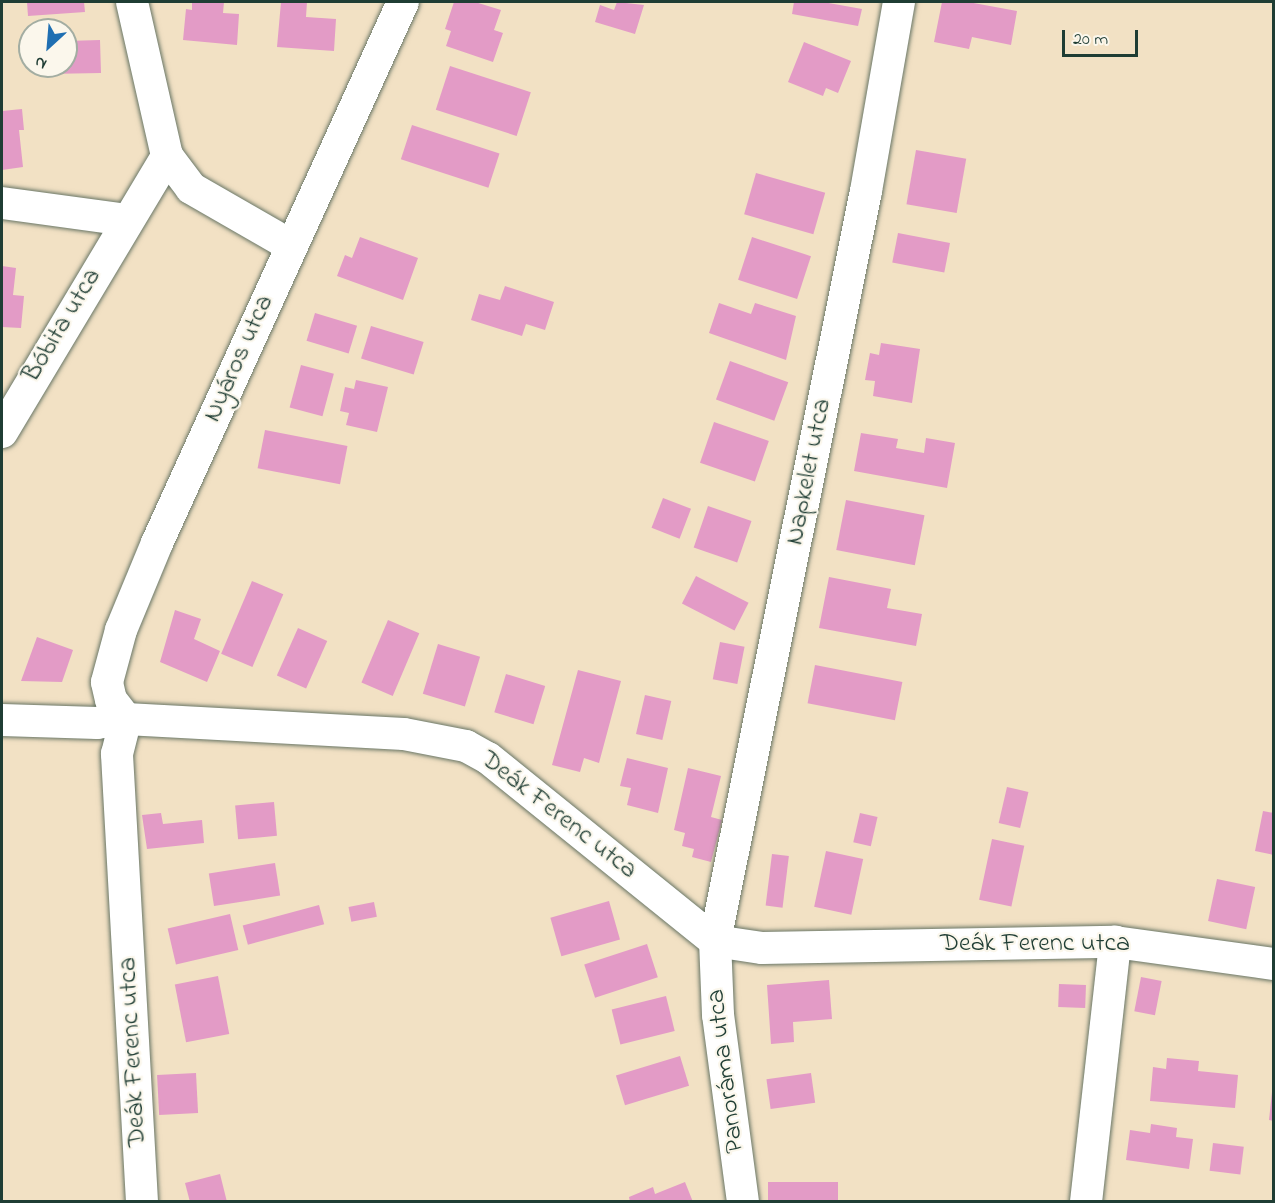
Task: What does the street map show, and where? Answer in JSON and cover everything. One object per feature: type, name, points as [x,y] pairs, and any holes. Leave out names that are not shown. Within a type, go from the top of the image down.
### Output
[{"type":"street","points":[[132,2],[167,156],[191,188],[292,246]]},
{"type":"street","name":"Nyáros utca","points":[[126,719],[111,700],[107,669],[157,543],[403,2]]},
{"type":"street","name":"Napkelet utca","points":[[716,941],[866,191],[899,2]]},
{"type":"street","name":"Bóbita utca","points":[[2,432],[126,220],[167,156]]},
{"type":"street","points":[[2,203],[126,220]]},
{"type":"street","points":[[2,720],[97,723],[126,719]]},
{"type":"street","name":"Deák Ferenc utca","points":[[141,1202],[117,754],[126,719],[404,734],[466,746],[488,758],[716,941],[762,948],[1114,942],[1274,964]]},
{"type":"street","name":"Panoráma utca","points":[[716,941],[718,1015],[743,1202]]},
{"type":"street","points":[[1086,1202],[1114,942]]},
{"type":"building","points":[[27,2],[84,2],[85,12],[28,16]]},
{"type":"building","points":[[192,2],[224,2],[223,13],[239,14],[237,45],[183,40],[186,9],[192,10]]},
{"type":"building","points":[[281,2],[307,2],[306,17],[336,19],[334,51],[277,47]]},
{"type":"building","points":[[454,2],[475,2],[501,10],[494,30],[503,33],[493,62],[446,46],[451,31],[445,29]]},
{"type":"building","points":[[617,2],[644,5],[635,34],[595,22],[600,5],[614,10]]},
{"type":"building","points":[[794,2],[823,2],[862,9],[858,26],[792,14]]},
{"type":"building","points":[[942,2],[968,2],[1017,11],[1011,45],[972,37],[969,49],[934,42]]},
{"type":"building","points":[[100,40],[101,73],[78,73],[78,41]]},
{"type":"building","points":[[804,42],[851,61],[838,93],[826,88],[823,96],[788,82]]},
{"type":"building","points":[[450,66],[531,92],[517,136],[436,110]]},
{"type":"building","points":[[22,109],[24,130],[19,130],[23,167],[2,170],[2,111]]},
{"type":"building","points":[[412,125],[499,153],[488,188],[401,159]]},
{"type":"building","points":[[916,150],[966,159],[957,213],[906,204]]},
{"type":"building","points":[[756,173],[825,193],[813,234],[744,214]]},
{"type":"building","points":[[898,233],[950,243],[944,273],[892,262]]},
{"type":"building","points":[[360,237],[418,258],[403,300],[337,276],[345,255],[352,258]]},
{"type":"building","points":[[752,237],[811,256],[797,299],[738,280]]},
{"type":"building","points":[[2,266],[16,268],[13,295],[24,296],[21,328],[2,327]]},
{"type":"building","points":[[505,286],[554,302],[545,330],[526,324],[522,336],[471,320],[479,294],[500,300]]},
{"type":"building","points":[[719,303],[751,314],[755,303],[796,316],[786,360],[709,333]]},
{"type":"building","points":[[315,313],[357,326],[349,354],[307,341]]},
{"type":"building","points":[[371,326],[424,342],[414,375],[361,359]]},
{"type":"building","points":[[881,343],[920,349],[912,403],[873,396],[875,381],[865,380],[870,353],[879,355]]},
{"type":"building","points":[[730,361],[788,382],[774,421],[716,400]]},
{"type":"building","points":[[301,365],[334,374],[322,416],[290,408]]},
{"type":"building","points":[[356,380],[388,387],[377,432],[346,425],[349,413],[340,411],[345,387],[354,389]]},
{"type":"building","points":[[714,422],[769,441],[755,482],[700,463]]},
{"type":"building","points":[[265,430],[347,446],[340,484],[258,468]]},
{"type":"building","points":[[861,433],[898,439],[896,448],[924,453],[926,438],[955,443],[947,488],[854,471]]},
{"type":"building","points":[[663,498],[691,509],[680,539],[652,528]]},
{"type":"building","points":[[846,500],[925,515],[915,565],[836,550]]},
{"type":"building","points":[[708,506],[751,521],[737,563],[694,548]]},
{"type":"building","points":[[696,576],[749,603],[734,630],[682,604]]},
{"type":"building","points":[[829,577],[891,589],[887,608],[922,614],[916,646],[819,628]]},
{"type":"building","points":[[252,581],[283,594],[252,667],[221,654]]},
{"type":"building","points":[[175,610],[201,619],[194,639],[220,651],[207,682],[160,662]]},
{"type":"building","points":[[388,620],[419,633],[393,696],[361,683]]},
{"type":"building","points":[[298,628],[327,641],[306,689],[277,676]]},
{"type":"building","points":[[37,637],[73,650],[62,682],[21,681]]},
{"type":"building","points":[[720,642],[745,647],[737,684],[713,679]]},
{"type":"building","points":[[438,644],[480,657],[465,707],[423,694]]},
{"type":"building","points":[[815,665],[902,682],[895,720],[808,703]]},
{"type":"building","points":[[578,670],[621,681],[599,763],[584,758],[580,772],[552,765]]},
{"type":"building","points":[[506,674],[545,686],[534,724],[494,712]]},
{"type":"building","points":[[645,695],[671,701],[662,740],[636,734]]},
{"type":"building","points":[[627,758],[668,768],[658,813],[627,805],[631,788],[620,786]]},
{"type":"building","points":[[688,768],[721,776],[711,817],[722,820],[711,862],[692,857],[694,849],[682,846],[685,833],[674,830]]},
{"type":"building","points":[[1007,787],[1028,792],[1020,828],[999,823]]},
{"type":"building","points":[[274,802],[277,836],[238,839],[235,805]]},
{"type":"building","points":[[1263,811],[1274,813],[1274,855],[1255,851]]},
{"type":"building","points":[[161,813],[163,824],[202,820],[204,843],[147,849],[142,815]]},
{"type":"building","points":[[860,813],[878,817],[871,846],[853,842]]},
{"type":"building","points":[[992,839],[1024,846],[1011,907],[979,900]]},
{"type":"building","points":[[826,851],[863,859],[851,915],[814,907]]},
{"type":"building","points":[[772,854],[789,856],[783,908],[766,906]]},
{"type":"building","points":[[275,863],[280,896],[214,906],[209,873]]},
{"type":"building","points":[[1217,879],[1255,887],[1246,929],[1208,921]]},
{"type":"building","points":[[609,901],[620,939],[561,956],[550,918]]},
{"type":"building","points":[[374,902],[377,917],[351,922],[348,907]]},
{"type":"building","points":[[319,905],[324,924],[248,945],[243,925]]},
{"type":"building","points":[[230,914],[238,950],[176,964],[168,928]]},
{"type":"building","points":[[647,944],[658,977],[595,998],[584,964]]},
{"type":"building","points":[[218,976],[229,1034],[186,1042],[175,984]]},
{"type":"building","points":[[1141,977],[1162,981],[1155,1015],[1134,1011]]},
{"type":"building","points":[[829,980],[832,1019],[793,1022],[794,1042],[771,1044],[767,985]]},
{"type":"building","points":[[1059,984],[1086,985],[1085,1008],[1058,1007]]},
{"type":"building","points":[[666,996],[675,1031],[620,1044],[612,1010]]},
{"type":"building","points":[[680,1056],[689,1086],[625,1105],[616,1076]]},
{"type":"building","points":[[1167,1058],[1199,1061],[1198,1071],[1238,1075],[1235,1108],[1150,1101],[1153,1067],[1166,1069]]},
{"type":"building","points":[[196,1073],[198,1113],[159,1115],[157,1075]]},
{"type":"building","points":[[811,1073],[815,1103],[771,1109],[766,1079]]},
{"type":"building","points":[[1272,1092],[1274,1092],[1274,1121],[1269,1120]]},
{"type":"building","points":[[1151,1124],[1177,1128],[1176,1137],[1193,1139],[1189,1169],[1126,1160],[1130,1130],[1150,1133]]},
{"type":"building","points":[[1213,1143],[1244,1147],[1240,1175],[1210,1171]]},
{"type":"building","points":[[220,1174],[227,1202],[190,1202],[185,1183]]},
{"type":"building","points":[[685,1182],[693,1202],[630,1202],[629,1197],[653,1187],[655,1194]]},
{"type":"building","points":[[768,1182],[838,1182],[838,1202],[768,1202]]}]
